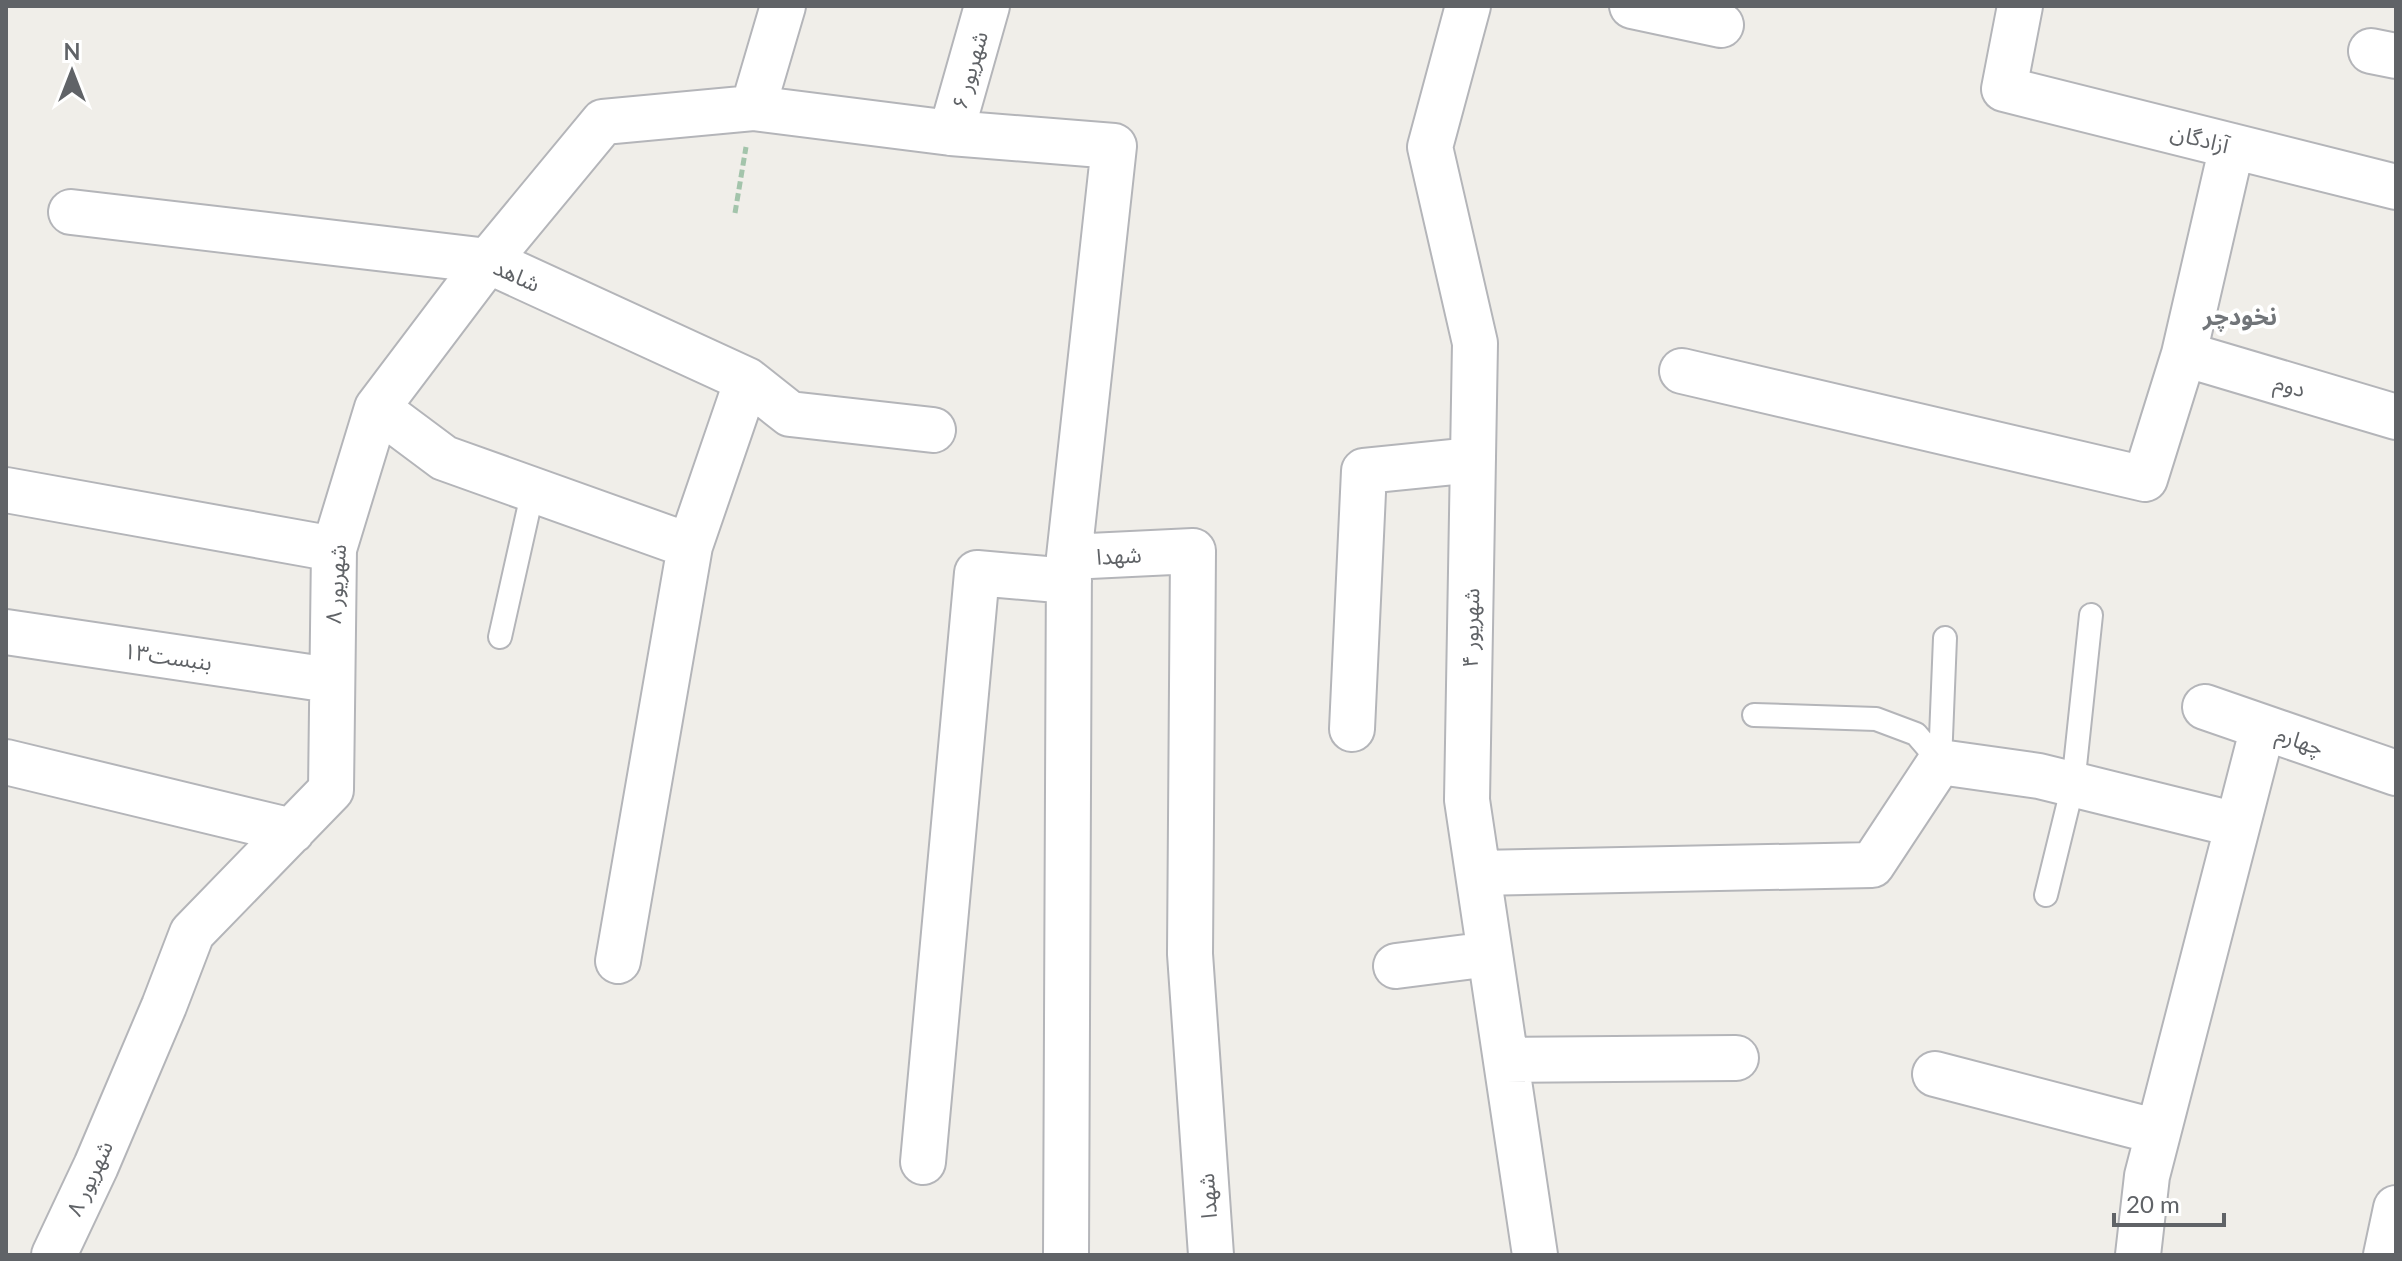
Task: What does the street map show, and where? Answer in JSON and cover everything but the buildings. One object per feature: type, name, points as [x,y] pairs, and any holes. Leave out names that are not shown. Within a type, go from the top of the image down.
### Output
[{"type":"street","points":[[753,108],[783,6]]},
{"type":"street","name":"شهریور ۶","points":[[951,133],[987,6]]},
{"type":"street","name":"شهریور ۴","points":[[1468,6],[1430,147],[1475,343],[1467,800],[1535,1255]]},
{"type":"street","points":[[1632,6],[1721,25]]},
{"type":"street","name":"آزادگان","points":[[2020,6],[2004,89],[2396,187]]},
{"type":"street","name":"شهدا","points":[[753,108],[951,133],[1114,146],[1069,569],[1193,551],[1190,954],[1211,1255]]},
{"type":"street","name":"شهریور ۸","points":[[54,1255],[159,1020],[192,933],[331,790],[334,549],[377,408],[488,261],[603,122],[753,108]]},
{"type":"street","points":[[1682,371],[2145,479],[2184,354],[2232,146]]},
{"type":"street","name":"شاهد","points":[[71,212],[488,261],[747,380],[790,414],[933,430]]},
{"type":"street","name":"دوم","points":[[2184,354],[2396,417]]},
{"type":"street","points":[[618,961],[690,546],[747,380]]},
{"type":"street","points":[[377,408],[444,458],[690,546]]},
{"type":"street","points":[[1352,729],[1364,471],[1473,460]]},
{"type":"street","points":[[6,490],[334,549]]},
{"type":"street","points":[[923,1162],[977,573],[1069,569],[1066,1255]]},
{"type":"street","name":"بنبست۱۳","points":[[6,632],[330,680]]},
{"type":"street","name":"چهارم","points":[[2205,707],[2396,773]]},
{"type":"street","points":[[2138,1255],[2147,1176],[2263,727]]},
{"type":"street","points":[[6,762],[292,831]]},
{"type":"street","points":[[1478,873],[1872,865],[1940,762],[2039,776],[2237,825]]},
{"type":"street","points":[[1396,966],[1490,954]]},
{"type":"street","points":[[1506,1060],[1736,1058]]},
{"type":"street","points":[[1935,1074],[2158,1132]]},
{"type":"street","points":[[2386,1255],[2396,1208]]},
{"type":"lane","points":[[500,637],[533,490]]},
{"type":"lane","points":[[2046,895],[2073,785],[2091,615]]},
{"type":"lane","points":[[1940,762],[1945,638]]},
{"type":"lane","points":[[1754,715],[1876,719],[1916,734],[1940,762]]},
{"type":"path","points":[[735,213],[753,108]]},
{"type":"district","name":"نخودچر","points":[[2240,315]]}]
